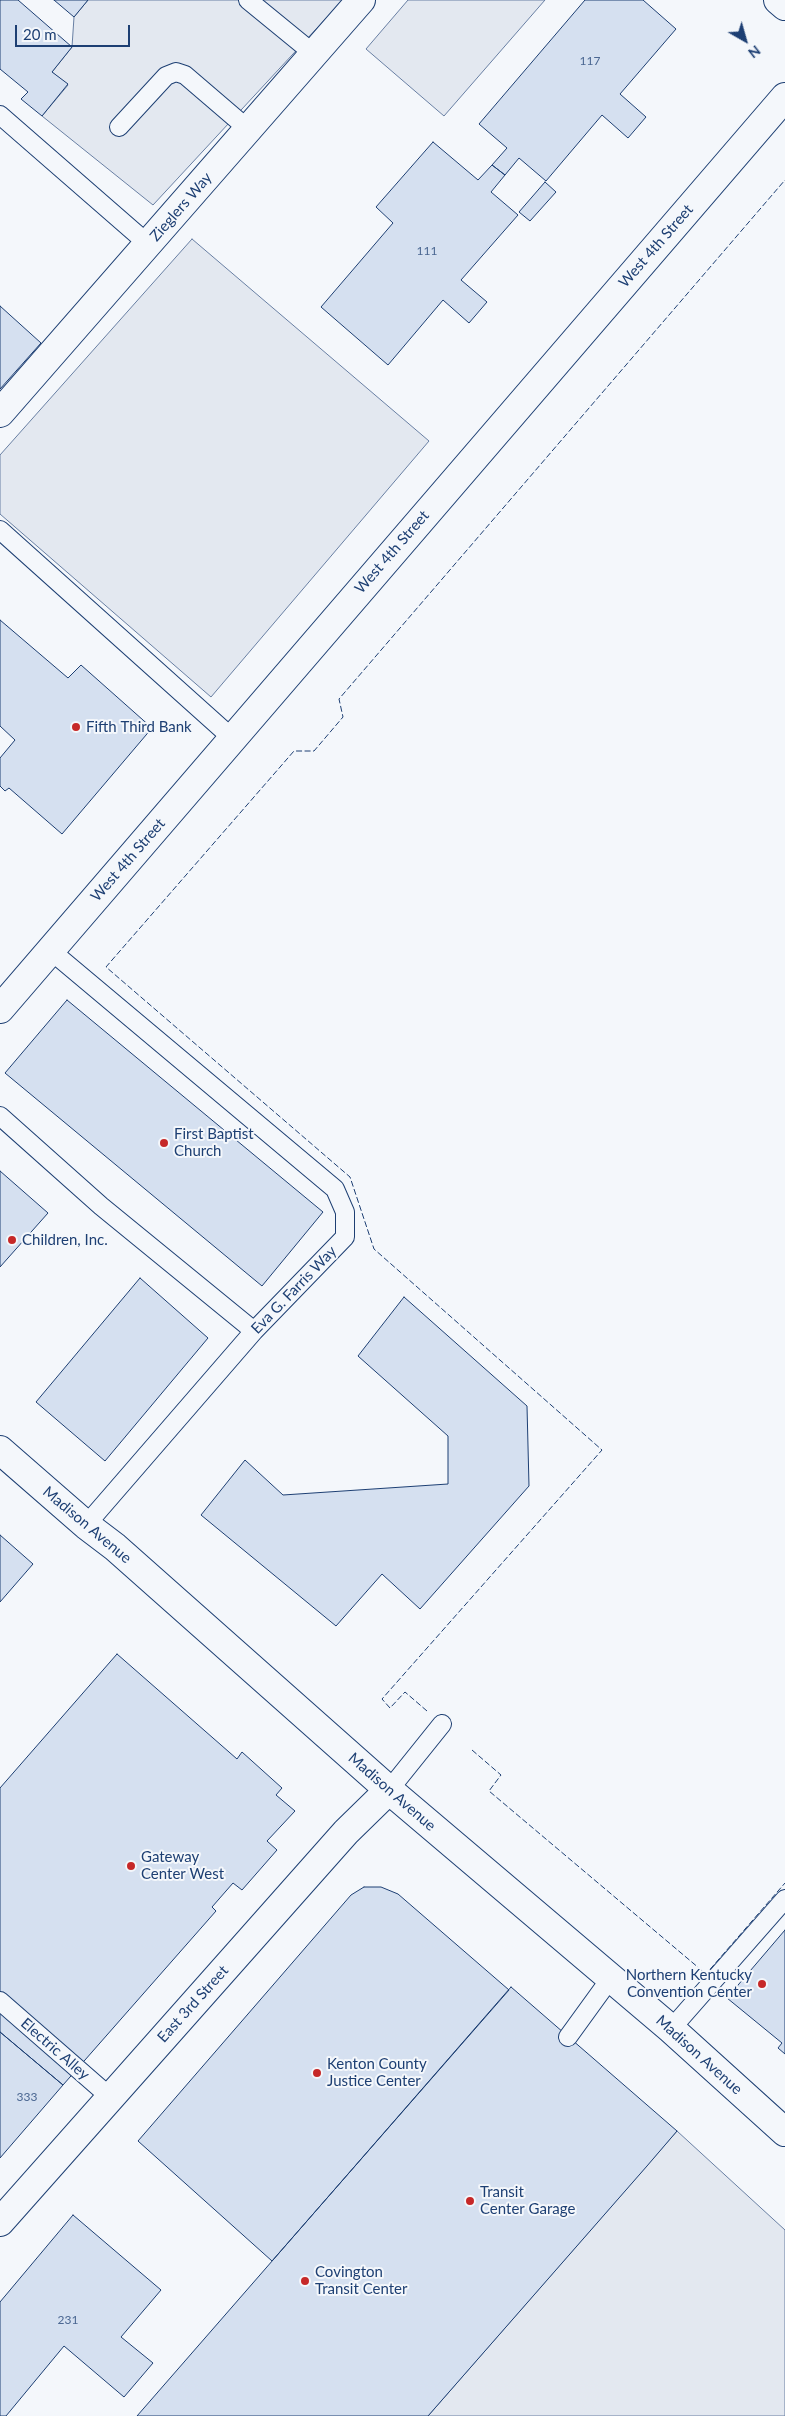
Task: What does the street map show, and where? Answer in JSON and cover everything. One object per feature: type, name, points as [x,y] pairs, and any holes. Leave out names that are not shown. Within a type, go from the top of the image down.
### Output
[{"type":"street","name":"Zieglers Way","points":[[0,413],[361,0]]},
{"type":"street","points":[[778,0],[785,6]]},
{"type":"street","name":"West 4th Street","points":[[0,1010],[785,97]]},
{"type":"street","name":"Madison Avenue","points":[[0,1450],[86,1526],[115,1547],[388,1790],[671,2029],[785,2132]]},
{"type":"street","name":"East 3rd Street","points":[[0,2222],[346,1832],[388,1790]]},
{"type":"lane","points":[[248,0],[314,54]]},
{"type":"lane","points":[[119,127],[166,76],[176,72],[185,75],[248,129]]},
{"type":"lane","points":[[0,115],[148,244]]},
{"type":"lane","points":[[4,533],[232,738]]},
{"type":"lane","name":"Eva G. Farris Way","points":[[50,950],[334,1189],[345,1212],[345,1237],[254,1331],[86,1526]]},
{"type":"lane","points":[[0,1116],[100,1206],[254,1331]]},
{"type":"lane","points":[[388,1790],[442,1724]]},
{"type":"lane","points":[[671,2029],[785,1899]]},
{"type":"lane","points":[[568,2037],[610,1979]]},
{"type":"lane","name":"Electric Alley","points":[[0,2001],[110,2097]]},
{"type":"shaded area","points":[[88,0],[343,0],[153,205],[42,116],[68,85],[52,72],[72,47],[74,17]]},
{"type":"shaded area","points":[[408,0],[545,0],[444,116],[366,49]]},
{"type":"shaded area","points":[[192,239],[429,441],[211,697],[0,514],[0,455]]},
{"type":"shaded area","points":[[677,2131],[785,2230],[785,2416],[428,2416]]},
{"type":"building","points":[[0,0],[18,0],[72,47],[52,72],[68,84],[42,116],[21,99],[28,92],[0,69]]},
{"type":"building","points":[[54,0],[88,0],[74,17]]},
{"type":"building","points":[[585,0],[643,0],[676,29],[620,94],[646,117],[628,138],[602,115],[546,181],[519,158],[505,175],[492,165],[507,148],[479,124]]},
{"type":"building","points":[[433,142],[478,180],[492,165],[505,175],[491,192],[518,215],[461,280],[487,302],[469,323],[443,300],[388,365],[321,307],[393,223],[376,207]]},
{"type":"building","points":[[545,182],[556,192],[530,221],[519,212]]},
{"type":"building","points":[[0,306],[41,343],[0,389]]},
{"type":"building","name":"Fifth Third Bank","points":[[0,620],[68,678],[81,665],[152,728],[62,834],[9,788],[5,791],[0,786],[0,758],[15,740],[0,726]]},
{"type":"building","name":"First Baptist Church","points":[[67,1000],[323,1212],[262,1286],[5,1073]]},
{"type":"building","name":"Children, Inc.","points":[[0,1171],[48,1213],[0,1267]]},
{"type":"building","points":[[140,1278],[208,1338],[105,1461],[36,1402]]},
{"type":"building","points":[[404,1297],[527,1406],[529,1486],[420,1609],[382,1574],[336,1626],[201,1515],[245,1460],[283,1495],[448,1484],[448,1436],[358,1356]]},
{"type":"building","points":[[0,1535],[33,1564],[0,1602]]},
{"type":"building","name":"Gateway Center West","points":[[117,1654],[237,1759],[242,1752],[282,1788],[276,1795],[295,1811],[267,1841],[277,1850],[242,1890],[233,1883],[212,1907],[216,1911],[63,2085],[0,2032],[0,1788]]},
{"type":"building","name":"Kenton County Justice Center","points":[[364,1887],[381,1887],[398,1894],[509,1990],[272,2261],[138,2141],[351,1895]]},
{"type":"building","name":"Northern Kentucky Convention Center","points":[[785,1930],[785,2054],[778,2048],[782,2043],[727,1998]]},
{"type":"building","name":"Transit Center Garage","points":[[511,1987],[677,2131],[647,2166],[428,2416],[137,2416]]},
{"type":"building","points":[[0,2032],[63,2085],[0,2158]]},
{"type":"building","points":[[73,2215],[161,2290],[121,2337],[153,2363],[124,2397],[64,2346],[6,2416],[0,2416],[0,2302]]},
{"type":"fence","points":[[427,1711],[405,1692],[390,1708],[382,1699],[602,1450],[374,1249],[350,1177],[106,967],[294,751],[314,751],[343,717],[339,699],[785,180]]},
{"type":"fence","points":[[472,1750],[501,1775],[489,1791],[706,1974],[785,1883]]},
{"type":"place","name":"Fifth Third Bank","points":[[76,727]]},
{"type":"place","name":"First Baptist Church","points":[[164,1143]]},
{"type":"place","name":"Children, Inc.","points":[[12,1240]]},
{"type":"place","name":"Gateway Center West","points":[[131,1866]]},
{"type":"place","name":"Northern Kentucky Convention Center","points":[[762,1984]]},
{"type":"place","name":"Kenton County Justice Center","points":[[317,2073]]},
{"type":"place","name":"Transit Center Garage","points":[[470,2201]]},
{"type":"place","name":"Covington Transit Center","points":[[305,2281]]}]
